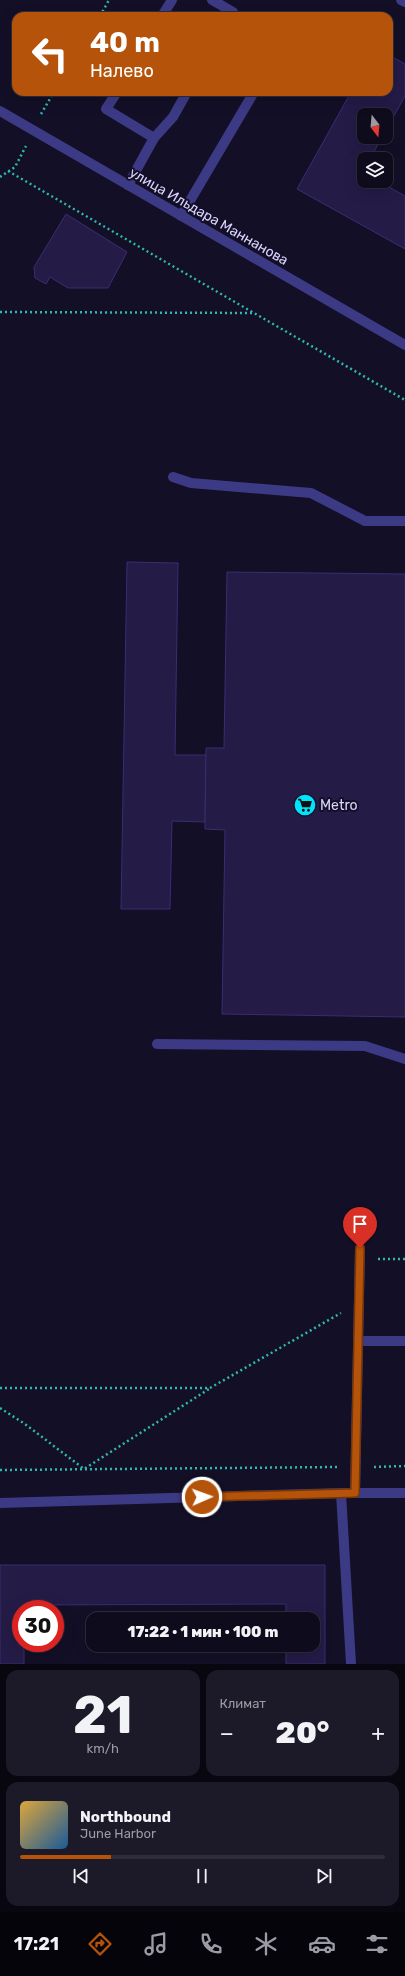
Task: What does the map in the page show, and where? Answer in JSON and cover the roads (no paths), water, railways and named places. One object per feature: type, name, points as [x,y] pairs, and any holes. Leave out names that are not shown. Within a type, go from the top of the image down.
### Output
[{"type":"street","points":[[164,12],[172,0]]},
{"type":"street","points":[[212,0],[230,12]]},
{"type":"street","points":[[401,0],[405,2]]},
{"type":"street","points":[[114,96],[106,109],[154,138]]},
{"type":"street","points":[[128,185],[154,138],[173,117],[185,96]]},
{"type":"street","points":[[181,216],[252,96]]},
{"type":"street","name":"улица Ильдара Маннанова","points":[[0,111],[405,346]]},
{"type":"street","points":[[173,477],[191,483],[311,493],[364,521],[405,522]]},
{"type":"street","points":[[158,1044],[365,1046],[405,1059]]},
{"type":"street","points":[[355,1493],[360,1248]]},
{"type":"street","points":[[358,1341],[405,1341]]},
{"type":"street","points":[[341,1493],[351,1664]]},
{"type":"street","points":[[0,1503],[341,1493],[405,1493]]},
{"type":"place","name":"Metro","points":[[305,805]]}]
